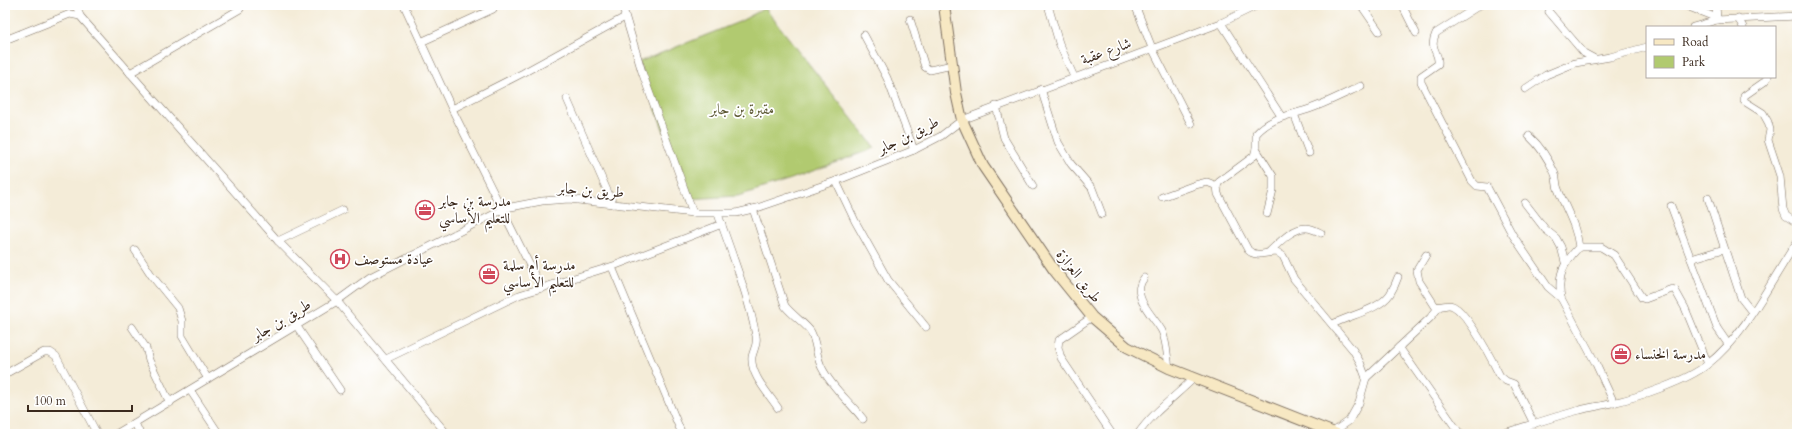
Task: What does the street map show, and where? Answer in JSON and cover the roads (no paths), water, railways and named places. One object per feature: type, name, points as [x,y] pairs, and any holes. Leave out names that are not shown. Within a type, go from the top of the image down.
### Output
[{"type":"street","points":[[76,5],[80,16],[278,241],[337,302],[448,434]]},
{"type":"street","points":[[130,73],[240,9],[242,5]]},
{"type":"street","points":[[404,5],[452,109],[541,288]]},
{"type":"street","points":[[622,5],[642,72],[693,213]]},
{"type":"street","name":"طريق العزازة","points":[[944,5],[952,65],[962,120],[983,166],[1054,270],[1092,317],[1127,347],[1169,368],[1335,433]]},
{"type":"street","points":[[1048,5],[1059,43],[1074,77]]},
{"type":"street","points":[[1135,5],[1152,48],[1191,124]]},
{"type":"street","name":"شارع عقبة","points":[[962,120],[1041,89],[1221,23],[1258,5]]},
{"type":"street","points":[[1361,5],[1379,32]]},
{"type":"street","points":[[1402,5],[1416,33]]},
{"type":"street","points":[[1480,5],[1436,33],[1433,40],[1433,48],[1439,60],[1438,64],[1421,76],[1420,82],[1472,181],[1477,186],[1487,187],[1512,234],[1548,287],[1561,298]]},
{"type":"street","points":[[1684,5],[1717,19]]},
{"type":"street","points":[[1716,5],[1717,19]]},
{"type":"street","points":[[421,42],[493,9]]},
{"type":"street","points":[[1549,12],[1584,52],[1595,59]]},
{"type":"street","points":[[5,40],[70,14],[80,16]]},
{"type":"street","points":[[452,109],[523,73],[625,17]]},
{"type":"street","points":[[1738,18],[1742,26]]},
{"type":"street","points":[[910,19],[925,67],[930,70],[952,65]]},
{"type":"street","points":[[1696,26],[1717,19],[1796,19]]},
{"type":"street","points":[[1221,23],[1281,116]]},
{"type":"street","points":[[864,36],[886,78],[914,150]]},
{"type":"street","points":[[1526,89],[1546,75],[1575,63],[1620,55],[1646,47]]},
{"type":"street","points":[[1767,78],[1744,96],[1744,101],[1763,112],[1768,122],[1770,130],[1768,140],[1780,176],[1783,209],[1786,216],[1797,222]]},
{"type":"street","points":[[1361,86],[1313,108],[1294,114],[1281,116],[1261,129],[1256,134],[1256,149],[1254,156],[1219,182],[1217,186],[1218,194],[1248,250],[1252,254],[1260,255],[1269,252],[1277,252],[1283,256],[1294,278],[1333,324],[1360,362],[1366,378]]},
{"type":"street","points":[[1041,89],[1058,142],[1071,164],[1092,188],[1102,214]]},
{"type":"street","points":[[567,99],[613,204]]},
{"type":"street","points":[[996,106],[1004,138],[1032,186]]},
{"type":"street","points":[[1294,114],[1309,152]]},
{"type":"street","name":"طريق بن جابر","points":[[116,434],[170,403],[296,325],[337,302],[370,277],[502,210],[556,199],[693,213],[736,213],[836,181],[914,150],[941,136],[962,120]]},
{"type":"street","points":[[1529,136],[1535,141],[1547,159],[1555,176],[1557,188],[1576,230],[1579,247]]},
{"type":"street","points":[[1256,149],[1273,176],[1273,190],[1268,214]]},
{"type":"street","points":[[836,181],[855,221],[888,280],[926,327]]},
{"type":"street","points":[[1162,197],[1195,184],[1207,182],[1217,186]]},
{"type":"street","points":[[1708,198],[1741,298],[1752,312]]},
{"type":"street","points":[[1525,203],[1545,229],[1556,238],[1561,246],[1565,262]]},
{"type":"street","points":[[1671,206],[1717,328],[1728,344]]},
{"type":"street","points":[[752,209],[785,306],[792,315],[811,332],[822,368],[835,389],[863,419]]},
{"type":"street","points":[[278,241],[343,210]]},
{"type":"street","points":[[718,214],[746,297],[757,338],[756,347],[752,357],[753,367],[756,375],[778,408]]},
{"type":"street","points":[[386,359],[498,304],[541,288],[612,267],[722,224]]},
{"type":"street","points":[[1269,252],[1289,235],[1298,230],[1307,228],[1321,233]]},
{"type":"street","points":[[1501,434],[1581,409],[1614,403],[1666,386],[1696,372],[1708,364],[1728,344],[1752,312],[1797,242]]},
{"type":"street","points":[[1614,403],[1596,364],[1561,298],[1561,276],[1565,262],[1579,247],[1602,247],[1614,255],[1642,298],[1645,299],[1672,289],[1675,290],[1685,308],[1708,364]]},
{"type":"street","points":[[1691,259],[1724,249]]},
{"type":"street","points":[[135,250],[152,276],[178,308],[182,321],[182,336],[208,379]]},
{"type":"street","points":[[1426,255],[1417,270],[1420,281],[1435,306],[1439,307]]},
{"type":"street","points":[[612,267],[682,434]]},
{"type":"street","points":[[1333,324],[1344,318],[1366,311],[1378,305],[1389,295],[1398,277]]},
{"type":"street","points":[[1144,278],[1140,282],[1139,293],[1145,306],[1161,330],[1166,345],[1169,368]]},
{"type":"street","points":[[1335,433],[1349,421],[1359,402],[1366,378],[1430,318],[1439,307],[1449,304],[1455,307],[1470,324],[1500,376],[1506,381],[1514,384],[1534,424]]},
{"type":"street","points":[[1092,317],[1060,340],[1058,347],[1061,358],[1112,434]]},
{"type":"street","points":[[296,325],[340,390]]},
{"type":"street","points":[[132,327],[146,348],[149,360],[170,403]]},
{"type":"street","points":[[1399,346],[1460,434]]},
{"type":"street","points":[[5,374],[44,352],[50,352],[56,356],[67,375],[97,434]]},
{"type":"street","points":[[1138,434],[1164,404],[1194,378]]},
{"type":"street","points":[[190,390],[219,434]]},
{"type":"street","points":[[135,424],[140,434]]},
{"type":"place","name":"مدرسة بن جابر للتعليم الأساسي","points":[[425,210]]},
{"type":"place","name":"عيادة مستوصف","points":[[340,259]]},
{"type":"place","name":"مدرسة أم سلمة للتعليم الأساسي","points":[[489,274]]},
{"type":"place","name":"مدرسة الخنساء","points":[[1621,354]]},
{"type":"park label","name":"مقبرة بن جابر","points":[[742,109]]}]
